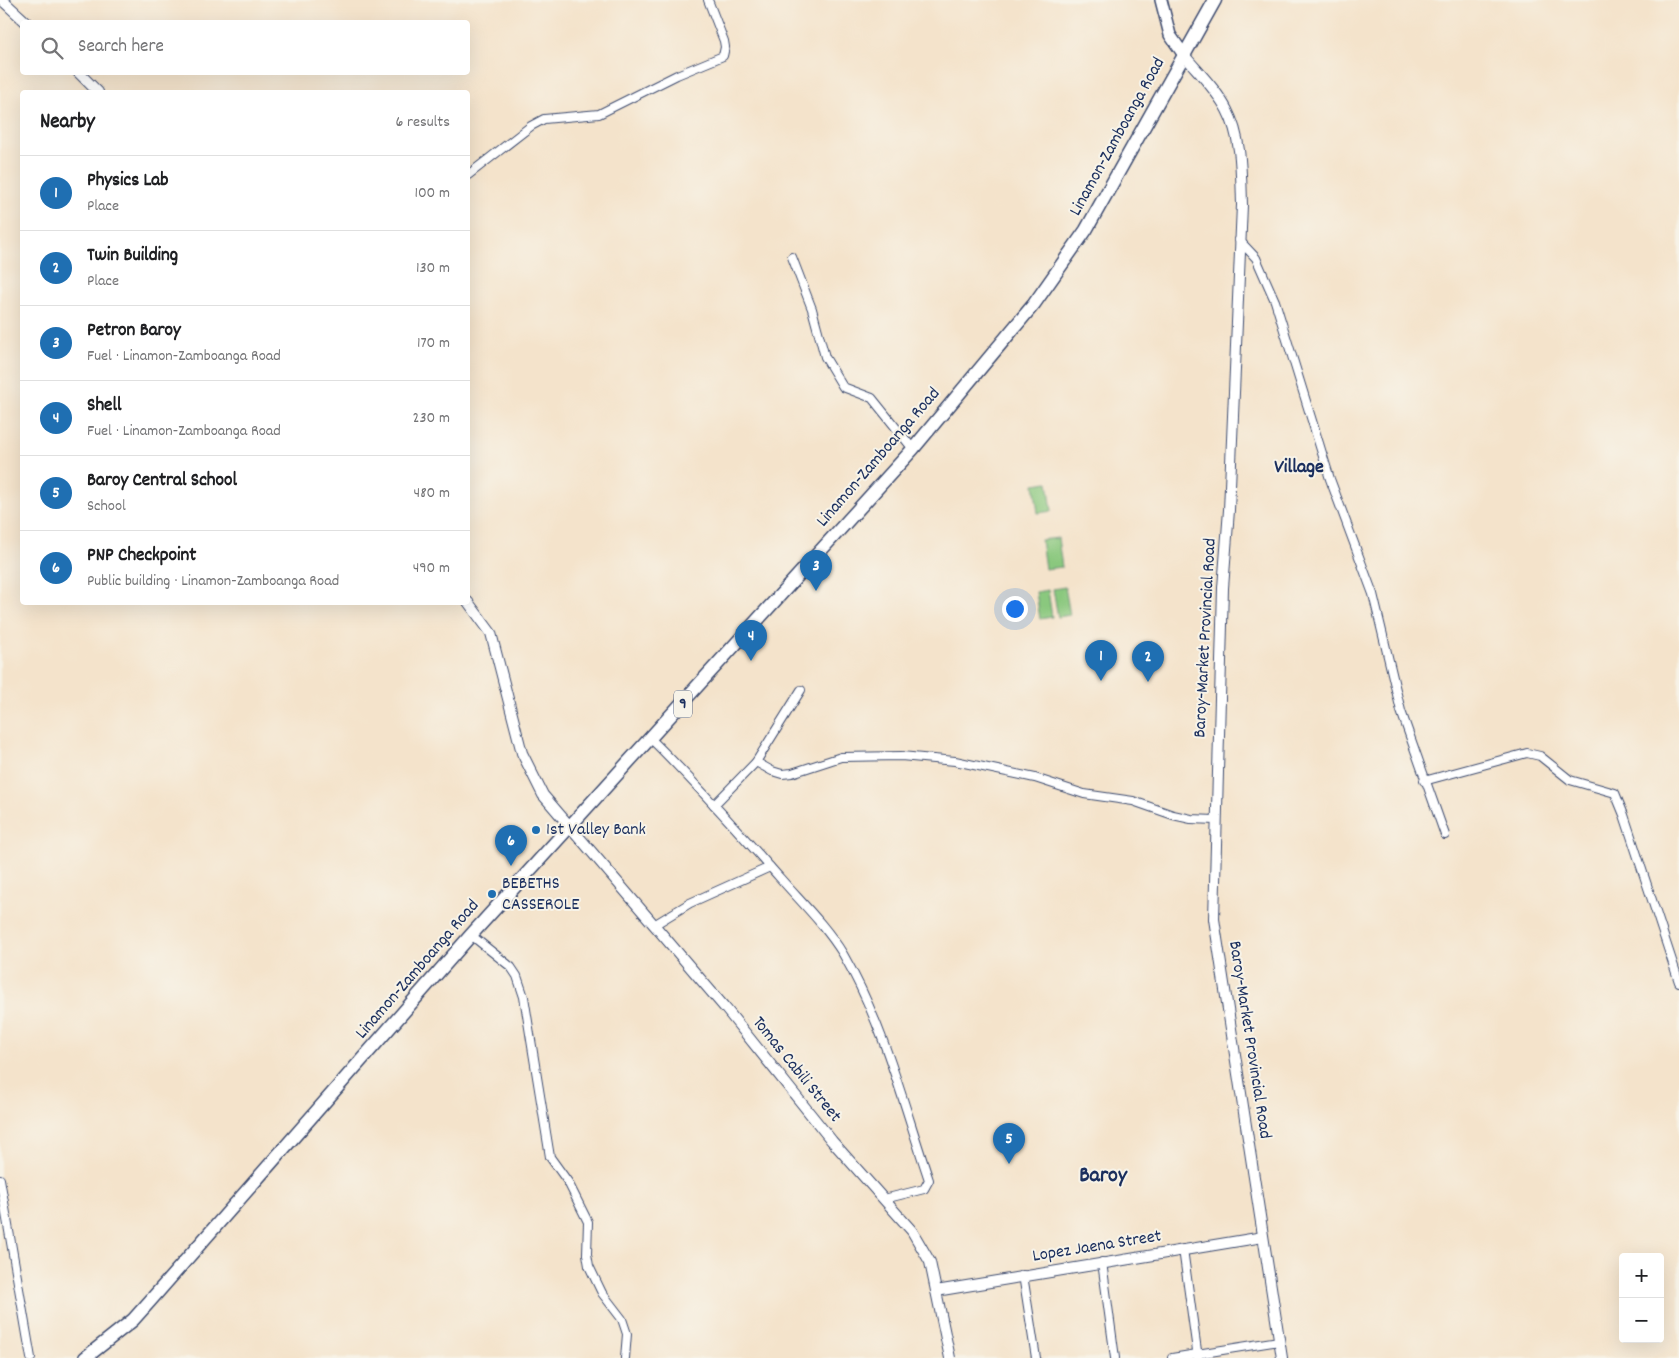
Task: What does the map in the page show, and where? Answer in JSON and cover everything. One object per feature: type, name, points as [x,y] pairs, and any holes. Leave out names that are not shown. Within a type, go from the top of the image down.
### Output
[{"type":"highway","name":"Linamon-Zamboanga Road","points":[[85,1358],[133,1320],[471,935],[651,740],[913,449],[1050,283],[1086,230],[1215,0]]},
{"type":"main road","points":[[1161,0],[1170,35],[1184,55]]},
{"type":"street","points":[[2,0],[24,20]]},
{"type":"street","points":[[470,173],[531,126],[544,119],[599,114],[677,75],[722,56],[725,47],[724,41],[708,0]]},
{"type":"street","name":"Baroy-Market Provincial Road","points":[[1184,55],[1217,93],[1228,111],[1236,132],[1240,164],[1242,205],[1239,240],[1229,510],[1223,588],[1215,820],[1214,918],[1282,1358]]},
{"type":"street","points":[[81,75],[96,90]]},
{"type":"street","points":[[1239,240],[1256,258],[1275,302],[1330,479],[1373,594],[1401,711],[1424,781],[1445,835]]},
{"type":"street","points":[[792,257],[812,309],[825,357],[843,387],[872,398],[913,449]]},
{"type":"street","name":"Tomas Cabili Street","points":[[470,604],[484,622],[495,644],[526,764],[543,796],[769,1061],[832,1141],[922,1245],[930,1262],[950,1358]]},
{"type":"street","points":[[714,805],[756,762],[801,690]]},
{"type":"street","points":[[651,740],[714,805],[770,867],[821,925],[842,953],[879,1029],[894,1069],[929,1180],[924,1189],[884,1199]]},
{"type":"street","points":[[1424,781],[1527,753],[1540,756],[1570,780],[1615,793],[1624,814],[1679,982]]},
{"type":"street","points":[[756,762],[782,774],[792,773],[841,757],[901,756],[955,760],[1034,778],[1084,794],[1133,801],[1173,815],[1191,819],[1215,820]]},
{"type":"street","points":[[654,925],[690,904],[770,867]]},
{"type":"street","points":[[471,935],[511,967],[517,976],[524,997],[550,1157],[568,1182],[588,1222],[586,1254],[589,1266],[602,1293],[622,1319],[627,1334],[625,1358]]},
{"type":"street","points":[[0,1179],[31,1358]]},
{"type":"street","name":"Lopez Jaena Street","points":[[936,1291],[1023,1275],[1263,1237]]},
{"type":"street","points":[[1183,1250],[1198,1356]]},
{"type":"street","points":[[1102,1262],[1115,1358]]},
{"type":"street","points":[[1023,1275],[1036,1358]]},
{"type":"street","points":[[1172,1358],[1198,1356],[1279,1341]]},
{"type":"green space","points":[[1048,482],[1052,511],[1038,513],[1034,484]]},
{"type":"green space","points":[[1058,538],[1062,567],[1045,569],[1041,540]]},
{"type":"green space","points":[[1065,587],[1070,615],[1058,617],[1053,589]]},
{"type":"green space","points":[[1048,590],[1052,617],[1040,619],[1036,592]]},
{"type":"place","name":"Petron Baroy","points":[[816,591]]},
{"type":"place","name":"Shell","points":[[751,661]]},
{"type":"place","name":"Physics Lab","points":[[1101,681]]},
{"type":"place","name":"Twin Building","points":[[1148,682]]},
{"type":"place","name":"1st Valley Bank","points":[[536,830]]},
{"type":"place","name":"PNP Checkpoint","points":[[511,866]]},
{"type":"place","name":"BEBETHS CASSEROLE","points":[[492,894]]},
{"type":"place","name":"Baroy Central School","points":[[1009,1164]]},
{"type":"district","name":"Village","points":[[1299,468]]},
{"type":"district","name":"Baroy","points":[[1103,1176]]}]
